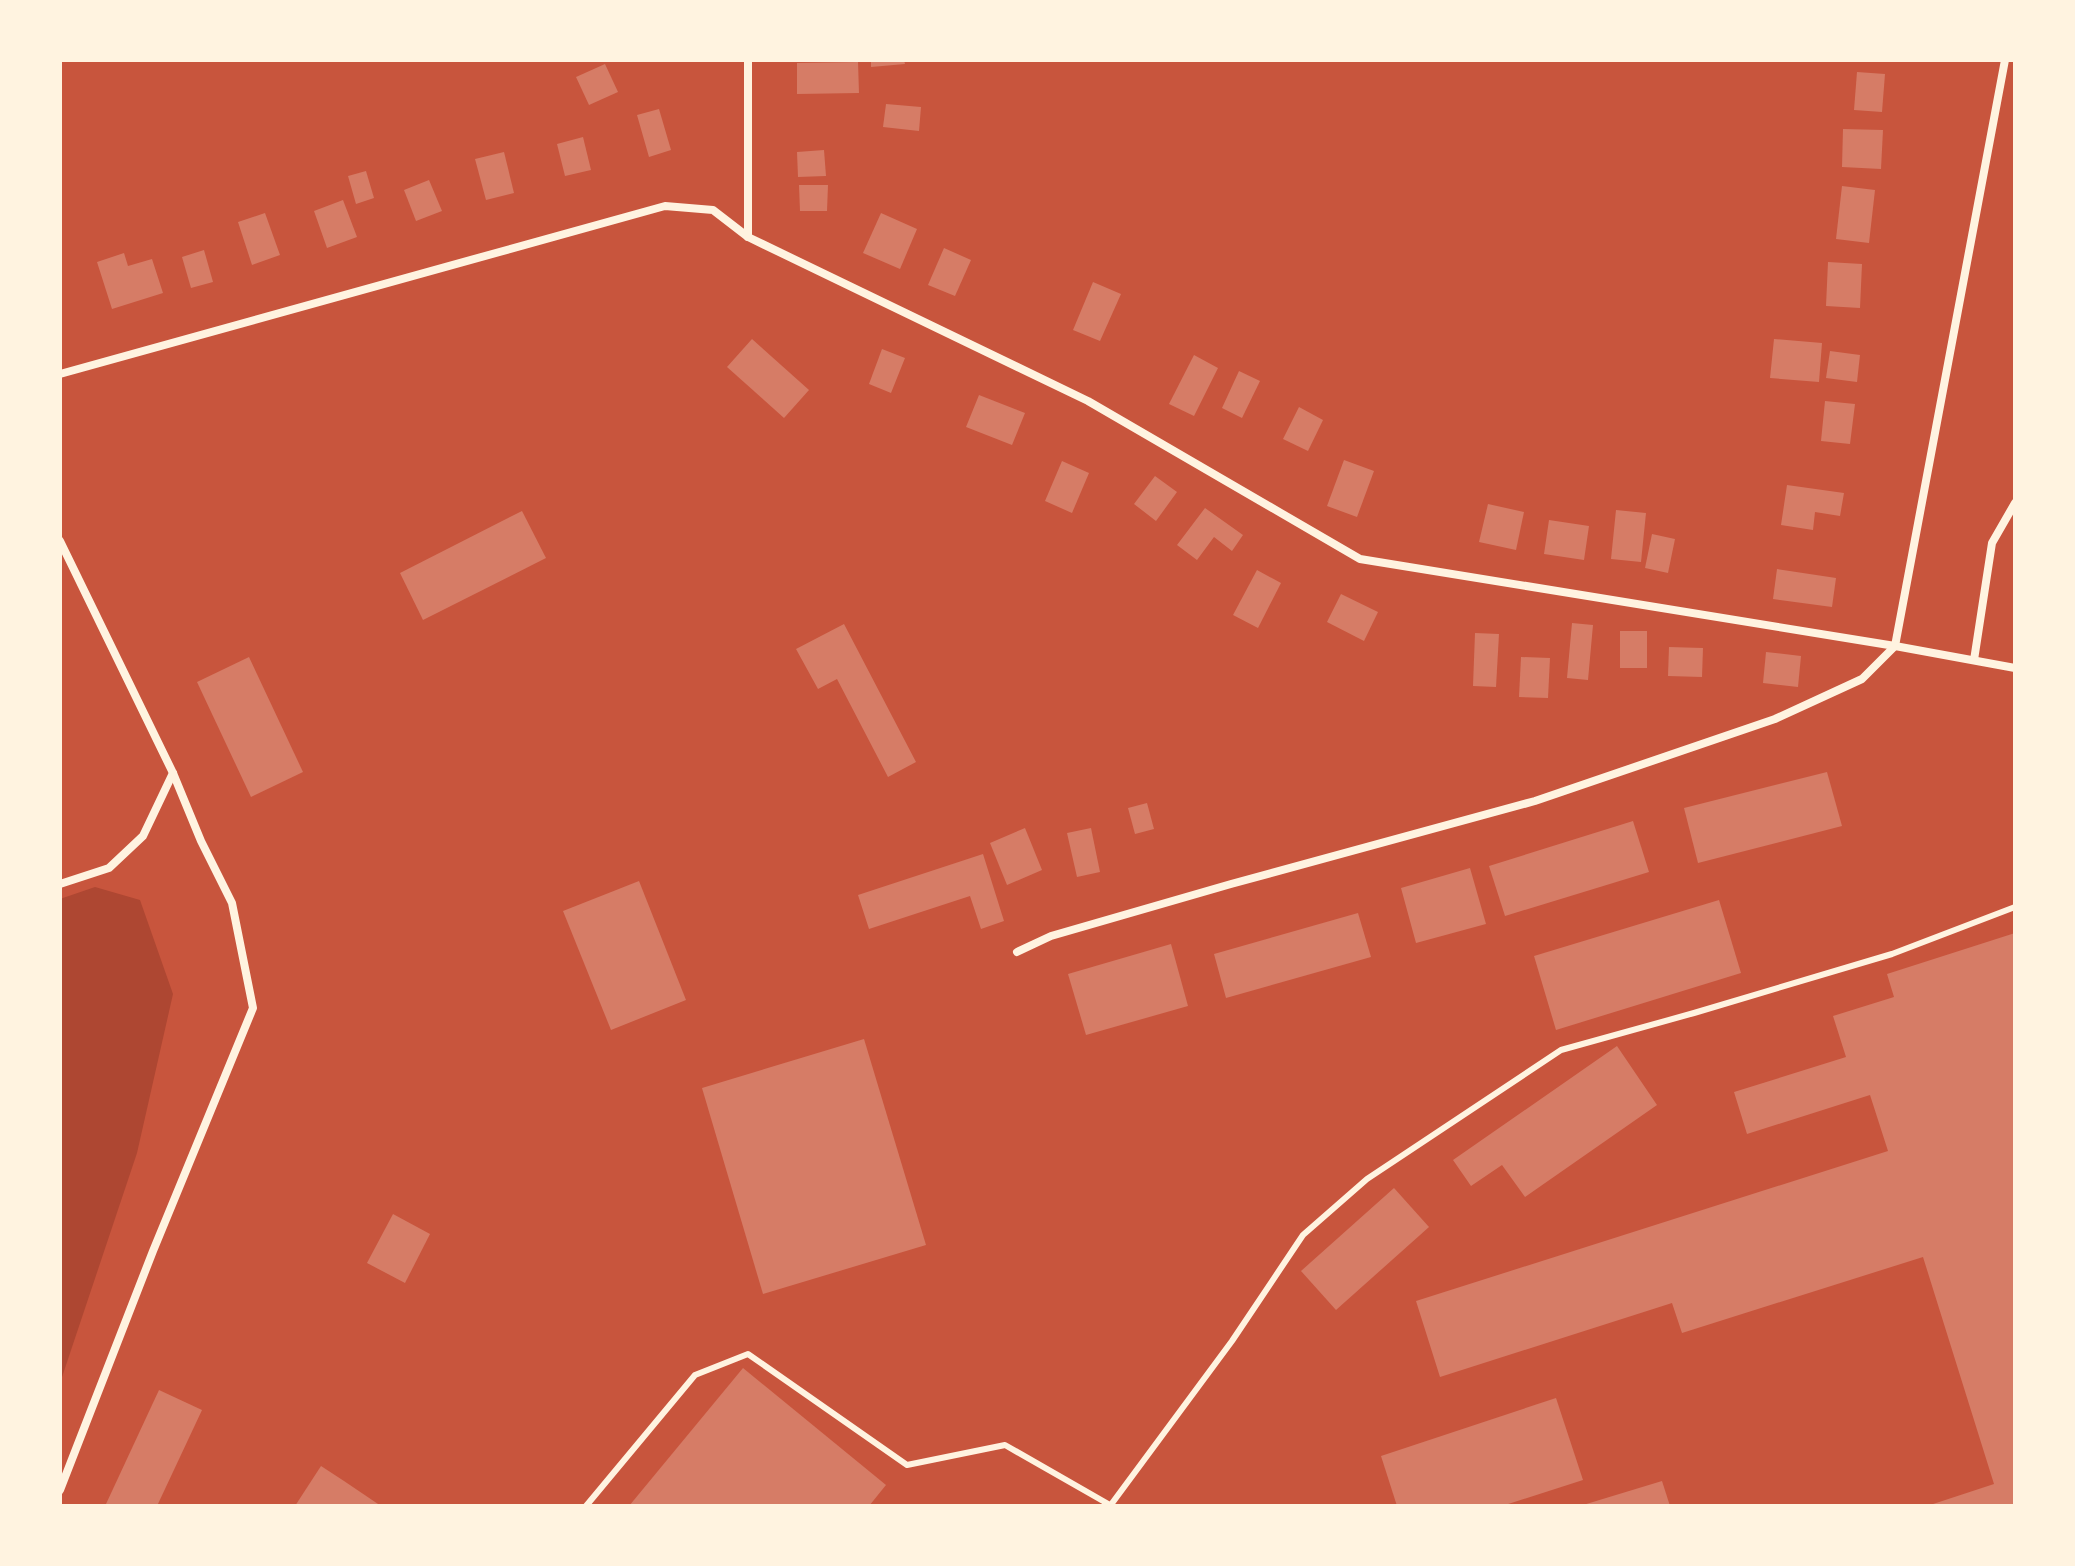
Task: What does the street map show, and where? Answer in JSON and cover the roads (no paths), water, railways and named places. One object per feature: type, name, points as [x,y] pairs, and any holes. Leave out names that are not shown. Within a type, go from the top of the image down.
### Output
[{"type":"street","points":[[748,60],[748,237]]},
{"type":"street","points":[[1017,952],[1051,936],[1535,801],[1775,719],[1862,679],[1895,646],[2005,63],[2015,68]]},
{"type":"street","points":[[60,374],[665,206],[713,210],[748,237],[1088,401],[1360,559],[2015,668]]},
{"type":"street","points":[[1974,660],[1992,543],[2015,503]]},
{"type":"street","points":[[60,541],[173,773],[201,841],[232,903],[253,1008],[147,1265],[60,1490]]},
{"type":"street","points":[[60,884],[109,868],[143,836],[173,773]]},
{"type":"lane","points":[[586,1506],[695,1375],[748,1354],[907,1465],[1005,1445],[1110,1506],[1232,1341],[1303,1235],[1367,1179],[1561,1050],[1892,954],[2015,907]]}]
